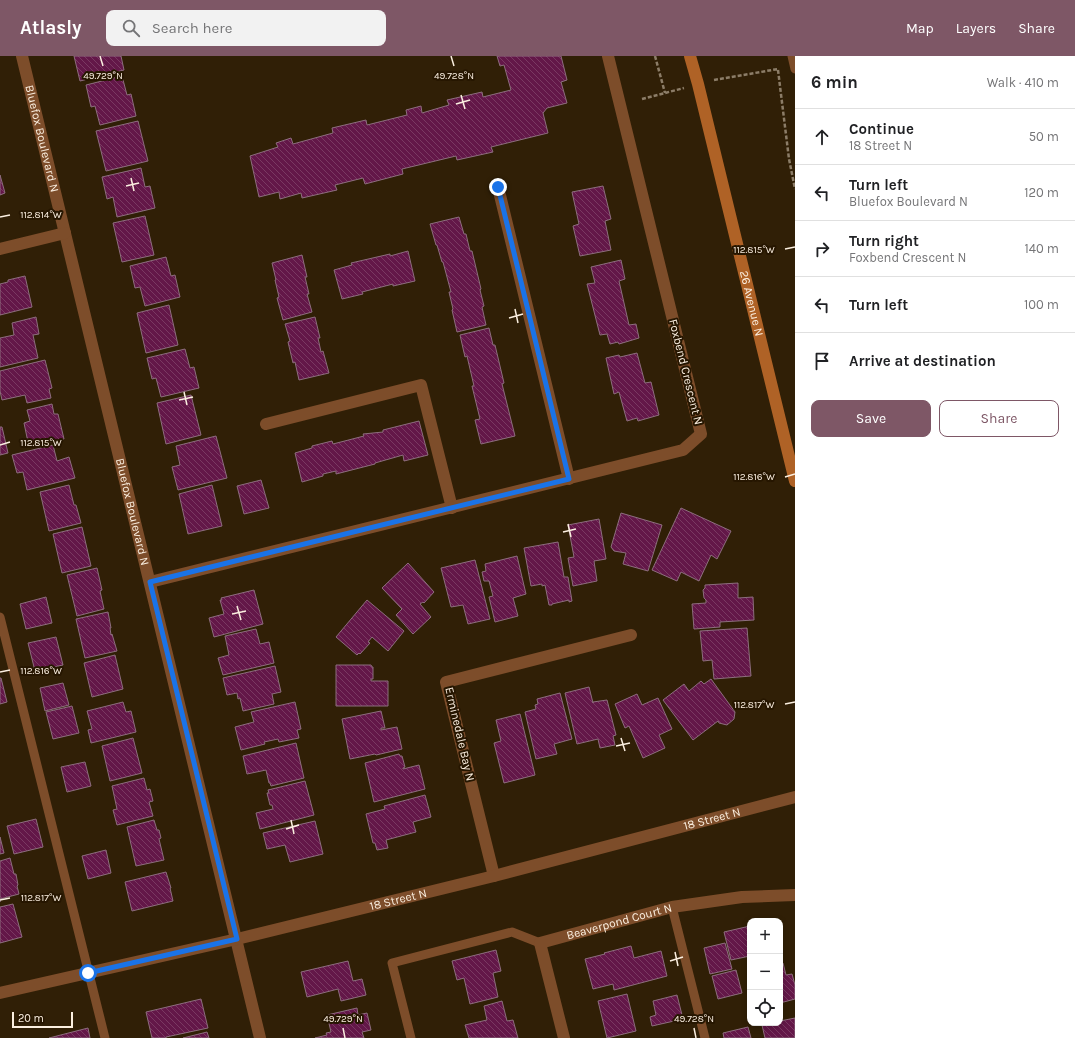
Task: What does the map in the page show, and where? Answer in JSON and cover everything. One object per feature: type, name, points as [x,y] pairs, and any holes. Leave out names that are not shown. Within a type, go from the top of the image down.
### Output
[{"type":"main road","name":"26 Avenue N","points":[[690,56],[795,481]]},
{"type":"street","name":"Bluefox Boulevard N","points":[[22,56],[260,1038]]},
{"type":"street","name":"Foxbend Crescent N","points":[[150,582],[683,450],[701,434],[608,56]]},
{"type":"street","points":[[498,187],[569,479]]},
{"type":"street","points":[[0,249],[65,233]]},
{"type":"street","points":[[266,424],[422,385],[452,508]]},
{"type":"street","name":"Erminedale Bay N","points":[[494,876],[446,682],[631,635]]},
{"type":"street","name":"18 Street N","points":[[0,993],[237,939],[494,876],[795,797]]},
{"type":"street","name":"Beaverpond Court N","points":[[540,943],[672,907],[742,897],[795,895]]},
{"type":"street","points":[[540,943],[564,1038]]},
{"type":"lane","points":[[792,56],[795,69]]},
{"type":"lane","points":[[0,617],[105,1038]]},
{"type":"lane","points":[[672,907],[704,1038]]},
{"type":"lane","points":[[411,1038],[392,963],[512,932],[540,943]]},
{"type":"path","points":[[655,56],[665,93]]},
{"type":"path","points":[[777,62],[789,159],[795,189]]},
{"type":"path","points":[[711,81],[778,69]]},
{"type":"path","points":[[642,99],[682,89]]},
{"type":"building","points":[[74,56],[121,56],[124,70],[80,81]]},
{"type":"building","points":[[497,56],[561,56],[567,80],[561,82],[567,103],[547,108],[543,113],[548,133],[491,147],[493,152],[457,160],[456,156],[402,169],[403,174],[365,184],[363,178],[335,185],[337,190],[302,198],[301,193],[280,199],[279,192],[259,197],[250,156],[278,147],[276,143],[291,138],[293,144],[333,133],[332,128],[366,120],[367,125],[407,115],[406,110],[421,106],[422,113],[449,105],[447,100],[482,92],[483,97],[511,90],[504,65],[500,66]]},
{"type":"building","points":[[122,76],[127,95],[131,94],[136,116],[100,125],[95,106],[91,107],[86,85]]},
{"type":"building","points":[[138,121],[148,161],[106,171],[96,131]]},
{"type":"building","points":[[141,168],[145,187],[150,186],[155,208],[117,217],[113,197],[107,199],[102,177]]},
{"type":"building","points":[[0,175],[5,193],[0,195]]},
{"type":"building","points":[[603,186],[611,219],[605,221],[611,250],[580,256],[573,226],[579,224],[572,192]]},
{"type":"building","points":[[145,216],[154,255],[122,262],[113,223]]},
{"type":"building","points":[[459,217],[464,234],[466,234],[470,251],[472,251],[481,289],[484,306],[482,307],[486,325],[457,332],[449,292],[451,292],[443,262],[430,224]]},
{"type":"building","points":[[408,251],[415,281],[393,286],[393,284],[342,299],[334,270],[352,265],[351,263]]},
{"type":"building","points":[[302,255],[307,277],[305,277],[309,294],[307,294],[312,312],[283,320],[277,298],[279,297],[272,263]]},
{"type":"building","points":[[166,257],[171,276],[175,275],[180,297],[145,306],[140,287],[135,288],[130,266]]},
{"type":"building","points":[[621,260],[625,279],[619,281],[629,325],[636,324],[639,338],[619,344],[618,342],[610,344],[607,334],[600,335],[587,284],[595,283],[591,267]]},
{"type":"building","points":[[25,276],[32,307],[0,315],[0,284],[8,282],[8,280]]},
{"type":"building","points":[[169,305],[178,345],[146,353],[137,313]]},
{"type":"building","points":[[36,317],[39,334],[33,335],[38,358],[0,367],[0,338],[14,335],[12,323]]},
{"type":"building","points":[[315,317],[320,338],[318,338],[321,352],[323,351],[329,373],[299,380],[295,362],[293,363],[288,342],[290,341],[285,324]]},
{"type":"building","points":[[489,328],[493,345],[495,345],[504,383],[502,384],[515,436],[481,444],[475,420],[480,419],[472,386],[474,386],[460,335]]},
{"type":"building","points":[[185,349],[190,368],[194,367],[199,388],[161,397],[156,378],[152,379],[147,358]]},
{"type":"building","points":[[637,353],[645,383],[651,382],[659,415],[638,421],[637,418],[627,421],[619,392],[614,394],[606,358],[619,355],[620,357]]},
{"type":"building","points":[[45,360],[52,388],[49,389],[51,398],[27,403],[25,395],[2,400],[0,391],[0,371]]},
{"type":"building","points":[[191,395],[201,435],[166,444],[157,403]]},
{"type":"building","points":[[52,404],[54,414],[58,414],[64,439],[29,447],[24,423],[30,421],[27,410]]},
{"type":"building","points":[[419,421],[428,455],[404,461],[403,455],[336,474],[336,471],[323,474],[323,476],[302,482],[295,453],[312,448],[312,446],[332,441],[333,444],[364,436],[363,434],[383,432],[383,430]]},
{"type":"building","points":[[0,427],[2,427],[8,453],[0,455]]},
{"type":"building","points":[[216,436],[227,478],[178,490],[172,467],[180,465],[176,446]]},
{"type":"building","points":[[53,445],[57,461],[69,457],[75,478],[27,490],[23,472],[17,473],[12,455]]},
{"type":"building","points":[[261,480],[269,508],[244,514],[237,486]]},
{"type":"building","points":[[69,485],[74,505],[76,505],[81,523],[49,531],[40,492]]},
{"type":"building","points":[[212,485],[222,526],[188,534],[179,494]]},
{"type":"building","points":[[681,508],[731,531],[717,559],[711,555],[699,581],[681,572],[677,581],[652,570]]},
{"type":"building","points":[[621,513],[662,525],[648,571],[623,564],[626,553],[614,551],[611,547]]},
{"type":"building","points":[[599,519],[606,559],[594,561],[597,581],[573,586],[568,558],[574,557],[568,525]]},
{"type":"building","points":[[82,527],[91,566],[62,573],[53,534]]},
{"type":"building","points":[[558,542],[564,577],[568,577],[572,601],[569,602],[569,600],[549,605],[545,585],[542,586],[542,584],[531,586],[524,548]]},
{"type":"building","points":[[517,556],[526,594],[513,598],[518,616],[495,622],[489,597],[493,596],[489,581],[484,581],[482,572],[486,571],[485,564]]},
{"type":"building","points":[[475,560],[490,619],[468,624],[463,605],[451,607],[441,568]]},
{"type":"building","points":[[408,563],[434,592],[424,603],[423,602],[420,604],[431,617],[413,634],[396,615],[402,609],[382,588]]},
{"type":"building","points":[[97,568],[102,590],[100,591],[104,609],[77,616],[67,575]]},
{"type":"building","points":[[738,583],[738,598],[753,597],[754,620],[720,622],[720,627],[694,629],[692,604],[706,603],[703,590],[705,585]]},
{"type":"building","points":[[254,590],[263,624],[214,637],[209,618],[224,614],[220,600],[222,600],[221,598]]},
{"type":"building","points":[[46,597],[52,623],[26,629],[20,604]]},
{"type":"building","points":[[367,600],[404,631],[388,651],[372,637],[368,642],[370,643],[360,654],[359,653],[357,655],[336,637]]},
{"type":"building","points":[[108,612],[111,635],[112,634],[117,651],[85,658],[76,619]]},
{"type":"building","points":[[747,628],[751,676],[714,679],[712,660],[703,661],[700,631]]},
{"type":"building","points":[[256,629],[260,644],[269,642],[274,663],[223,675],[218,658],[229,655],[225,636]]},
{"type":"building","points":[[56,637],[63,665],[35,671],[28,643]]},
{"type":"building","points":[[115,655],[123,689],[92,697],[84,663]]},
{"type":"building","points":[[336,665],[371,665],[373,667],[373,679],[371,679],[371,681],[388,681],[388,706],[336,706]]},
{"type":"building","points":[[275,666],[281,692],[272,694],[274,704],[243,711],[240,698],[238,699],[237,693],[227,695],[223,678]]},
{"type":"building","points":[[0,678],[7,702],[0,704]]},
{"type":"building","points":[[711,679],[735,712],[734,719],[727,725],[719,723],[718,721],[693,740],[663,700],[684,684],[689,691],[701,681],[704,684]]},
{"type":"building","points":[[63,683],[69,705],[45,711],[40,688]]},
{"type":"building","points":[[589,687],[593,703],[607,700],[616,735],[613,736],[615,745],[600,748],[598,739],[577,744],[565,693]]},
{"type":"building","points":[[560,693],[572,739],[554,744],[557,754],[536,759],[525,712],[536,709],[535,705],[538,704],[537,699]]},
{"type":"building","points":[[637,694],[642,705],[658,698],[672,729],[659,735],[665,748],[643,758],[629,726],[625,728],[615,704]]},
{"type":"building","points":[[123,702],[126,712],[131,711],[136,732],[91,743],[88,730],[92,729],[87,711]]},
{"type":"building","points":[[295,702],[301,729],[297,730],[299,738],[279,742],[278,739],[241,750],[235,727],[254,722],[251,712]]},
{"type":"building","points":[[72,706],[79,733],[53,739],[46,712]]},
{"type":"building","points":[[381,711],[385,728],[381,728],[381,730],[397,727],[402,749],[350,759],[342,719]]},
{"type":"building","points":[[520,714],[535,775],[504,783],[494,743],[501,741],[496,720]]},
{"type":"building","points":[[133,738],[142,773],[110,781],[102,746]]},
{"type":"building","points":[[296,743],[304,778],[271,786],[266,770],[247,774],[243,756]]},
{"type":"building","points":[[399,754],[402,756],[405,767],[403,769],[419,765],[425,789],[374,802],[365,763]]},
{"type":"building","points":[[85,762],[91,786],[67,792],[61,767]]},
{"type":"building","points":[[144,778],[147,790],[150,789],[153,801],[149,802],[153,816],[117,825],[113,810],[117,809],[112,786]]},
{"type":"building","points":[[305,781],[314,815],[260,829],[256,813],[273,809],[272,805],[270,805],[267,793],[269,793],[268,790]]},
{"type":"building","points":[[425,795],[431,817],[413,822],[416,832],[386,840],[388,848],[377,850],[375,843],[373,843],[366,814],[385,809],[384,806]]},
{"type":"building","points":[[36,819],[43,847],[14,854],[7,826]]},
{"type":"building","points":[[154,820],[161,838],[159,839],[164,860],[136,866],[127,827]]},
{"type":"building","points":[[315,821],[323,854],[290,862],[285,845],[267,849],[263,833]]},
{"type":"building","points":[[0,837],[4,853],[0,854]]},
{"type":"building","points":[[106,850],[111,873],[88,879],[82,856]]},
{"type":"building","points":[[10,858],[14,874],[16,874],[19,894],[0,899],[0,861]]},
{"type":"building","points":[[166,872],[173,901],[132,911],[125,882]]},
{"type":"building","points":[[13,904],[22,937],[0,943],[0,907]]},
{"type":"building","points":[[747,927],[747,957],[731,960],[724,932]]},
{"type":"building","points":[[725,943],[732,969],[710,974],[704,948]]},
{"type":"building","points":[[631,946],[634,958],[661,951],[667,976],[614,990],[613,984],[593,989],[585,959]]},
{"type":"building","points":[[496,950],[501,971],[493,973],[498,997],[470,1004],[464,978],[457,980],[452,961]]},
{"type":"building","points":[[348,961],[353,981],[362,979],[366,995],[341,1001],[338,989],[307,997],[301,972]]},
{"type":"building","points":[[783,963],[786,975],[792,974],[795,985],[795,999],[783,1002]]},
{"type":"building","points":[[736,970],[742,993],[718,999],[712,976]]},
{"type":"building","points":[[627,994],[636,1031],[607,1038],[598,1001]]},
{"type":"building","points":[[677,995],[683,1019],[652,1026],[650,1017],[656,1015],[653,1001]]},
{"type":"building","points":[[201,999],[208,1028],[166,1038],[152,1038],[146,1012]]},
{"type":"building","points":[[502,1001],[507,1021],[513,1020],[518,1038],[469,1038],[465,1025],[487,1020],[484,1006]]},
{"type":"building","points":[[357,1008],[358,1015],[367,1013],[371,1030],[362,1032],[364,1038],[315,1038],[327,1035],[326,1033],[331,1032],[327,1015]]},
{"type":"building","points":[[795,1018],[795,1038],[765,1038],[762,1026],[783,1026],[783,1020]]},
{"type":"building","points":[[748,1027],[751,1038],[724,1038],[723,1033]]},
{"type":"building","points":[[88,1028],[90,1038],[49,1038]]},
{"type":"building","points":[[207,1032],[209,1038],[183,1038]]},
{"type":"route","points":[[88,973],[237,939],[150,582],[569,479],[498,187]]}]
